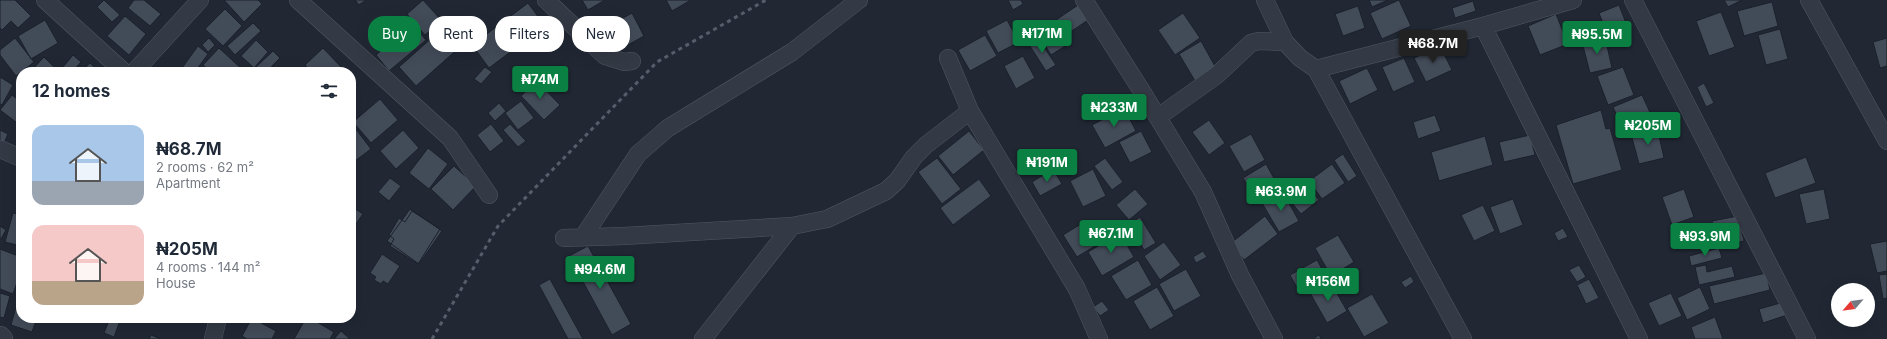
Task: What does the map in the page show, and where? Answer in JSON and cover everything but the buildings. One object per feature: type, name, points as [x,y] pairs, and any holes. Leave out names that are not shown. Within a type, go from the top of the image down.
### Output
[{"type":"street","points":[[45,0],[119,67]]},
{"type":"street","points":[[139,67],[200,0]]},
{"type":"street","points":[[298,0],[450,138],[489,195]]},
{"type":"street","points":[[583,237],[638,154],[668,128],[792,52],[860,0]]},
{"type":"street","points":[[1084,0],[1158,117],[1202,192],[1240,276],[1274,339]]},
{"type":"street","points":[[1264,0],[1285,42],[1300,58],[1316,69],[1463,339]]},
{"type":"street","points":[[1316,69],[1483,26],[1573,0]]},
{"type":"street","points":[[1633,0],[1807,339]]},
{"type":"street","points":[[1809,0],[1887,141]]},
{"type":"street","points":[[554,2],[606,56],[624,62],[632,61]]},
{"type":"street","points":[[1483,26],[1639,339]]},
{"type":"street","points":[[1158,117],[1218,75],[1251,43],[1259,41],[1285,42]]},
{"type":"street","points":[[948,58],[970,111],[1077,289],[1099,339]]},
{"type":"street","points":[[564,238],[792,226],[827,219],[886,191],[897,181],[914,157],[926,145],[970,111]]},
{"type":"street","points":[[0,149],[16,156]]},
{"type":"street","points":[[703,339],[792,226]]},
{"type":"street","points":[[213,339],[217,323]]},
{"type":"railway","points":[[432,339],[498,226],[657,62],[766,0]]}]
